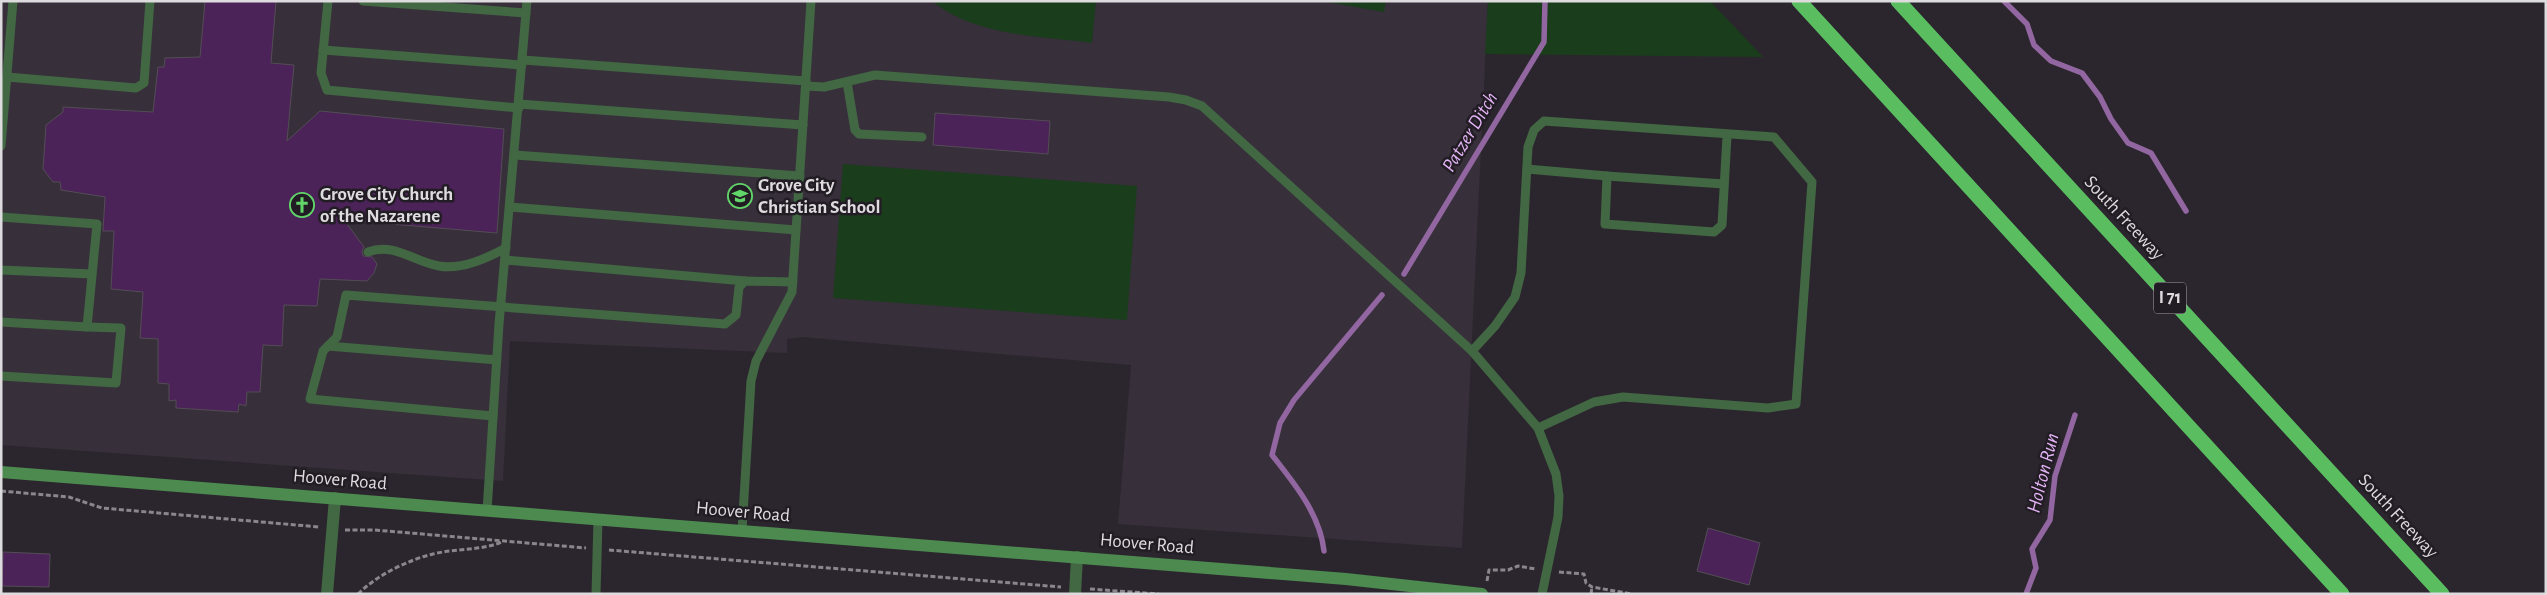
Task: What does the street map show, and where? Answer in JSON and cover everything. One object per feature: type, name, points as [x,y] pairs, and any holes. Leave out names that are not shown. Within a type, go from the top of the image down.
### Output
[{"type":"highway","points":[[1799,1],[2342,594]]},
{"type":"highway","name":"South Freeway","points":[[1898,1],[2442,594]]},
{"type":"main road","name":"Hoover Road","points":[[1,472],[1346,579],[1482,594]]},
{"type":"street","points":[[327,594],[335,498]]},
{"type":"street","points":[[1075,591],[1077,557]]},
{"type":"lane","points":[[1,146],[14,1]]},
{"type":"lane","points":[[8,77],[136,88],[144,83],[150,1]]},
{"type":"lane","points":[[328,1],[321,73],[327,90],[519,106],[803,125]]},
{"type":"lane","points":[[363,1],[526,13]]},
{"type":"lane","points":[[487,511],[500,308],[527,1]]},
{"type":"lane","points":[[742,531],[751,381],[756,361],[792,292],[811,1]]},
{"type":"lane","points":[[323,50],[806,83],[824,87],[870,76],[885,76],[1169,97],[1186,100],[1202,106],[1472,351],[1538,428],[1556,474],[1559,496],[1558,517],[1542,594]]},
{"type":"lane","points":[[847,82],[855,130],[859,134],[922,137]]},
{"type":"lane","points":[[1472,351],[1495,326],[1515,297],[1521,273],[1528,147],[1534,130],[1544,121],[1774,138],[1812,182],[1796,404],[1768,408],[1623,397],[1594,402],[1538,428]]},
{"type":"lane","points":[[1607,176],[1605,224],[1714,232],[1722,225],[1727,136]]},
{"type":"lane","points":[[515,154],[800,176]]},
{"type":"lane","points":[[1528,169],[1724,184]]},
{"type":"lane","points":[[510,207],[796,230]]},
{"type":"lane","points":[[1,217],[97,224],[87,327]]},
{"type":"lane","points":[[368,252],[379,248],[395,250],[440,266],[483,260],[506,248]]},
{"type":"lane","points":[[505,260],[745,281],[793,282]]},
{"type":"lane","points":[[1,270],[92,274]]},
{"type":"lane","points":[[493,416],[310,398],[323,352],[337,337],[346,295],[725,324],[736,315],[739,287],[745,281]]},
{"type":"lane","points":[[1,322],[121,328],[116,383],[1,376]]},
{"type":"lane","points":[[328,346],[497,360]]},
{"type":"lane","points":[[596,594],[598,519]]},
{"type":"path","points":[[1,491],[69,497],[102,508],[1075,591],[1159,594]]},
{"type":"path","points":[[358,594],[394,569],[434,554],[486,548],[505,541]]},
{"type":"path","points":[[1591,594],[1592,586]]},
{"type":"shaded area","name":"Grove City Christian School","points":[[1,1],[1488,1],[1462,548],[1118,524],[1131,365],[802,337],[787,339],[787,353],[510,341],[503,481],[1,445]]},
{"type":"green space","points":[[932,1],[1096,1],[1092,43],[1008,33],[988,28],[949,13]]},
{"type":"green space","points":[[1321,1],[1386,1],[1384,12]]},
{"type":"green space","points":[[1488,1],[1710,1],[1763,57],[1485,54]]},
{"type":"green space","points":[[843,164],[1137,186],[1127,320],[833,298]]},
{"type":"building","name":"Grove City Church of the Nazarene","points":[[205,1],[276,1],[271,63],[294,65],[287,141],[320,111],[504,129],[497,233],[344,220],[364,247],[362,251],[363,256],[372,257],[377,264],[374,273],[367,281],[320,279],[317,306],[284,305],[282,346],[263,345],[260,392],[247,392],[246,406],[239,404],[238,412],[176,408],[176,400],[169,401],[169,384],[158,383],[158,339],[140,338],[143,292],[111,289],[114,231],[103,231],[105,197],[61,190],[60,182],[53,182],[43,169],[46,125],[63,112],[63,107],[153,112],[158,67],[164,67],[165,58],[200,57]]},
{"type":"building","points":[[935,113],[1050,121],[1048,154],[933,145]]},
{"type":"building","points":[[1708,528],[1760,543],[1749,585],[1697,571]]},
{"type":"building","points":[[3,552],[50,554],[49,587],[2,586]]},
{"type":"waterway","name":"Patzer Ditch","points":[[1404,274],[1544,42],[1545,1]]},
{"type":"waterway","name":"Holton Run","points":[[2004,1],[2027,24],[2034,45],[2051,61],[2082,73],[2100,97],[2111,119],[2128,143],[2151,153],[2186,211]]},
{"type":"waterway","name":"Patzer Ditch","points":[[1324,551],[1322,537],[1312,512],[1297,488],[1272,455],[1280,423],[1294,400],[1382,295]]},
{"type":"waterway","name":"Holton Run","points":[[2026,594],[2036,568],[2032,549],[2050,520],[2055,476],[2075,415]]},
{"type":"place","name":"Grove City Christian School","points":[[740,196]]},
{"type":"place","name":"Grove City Church of the Nazarene","points":[[302,205]]}]
